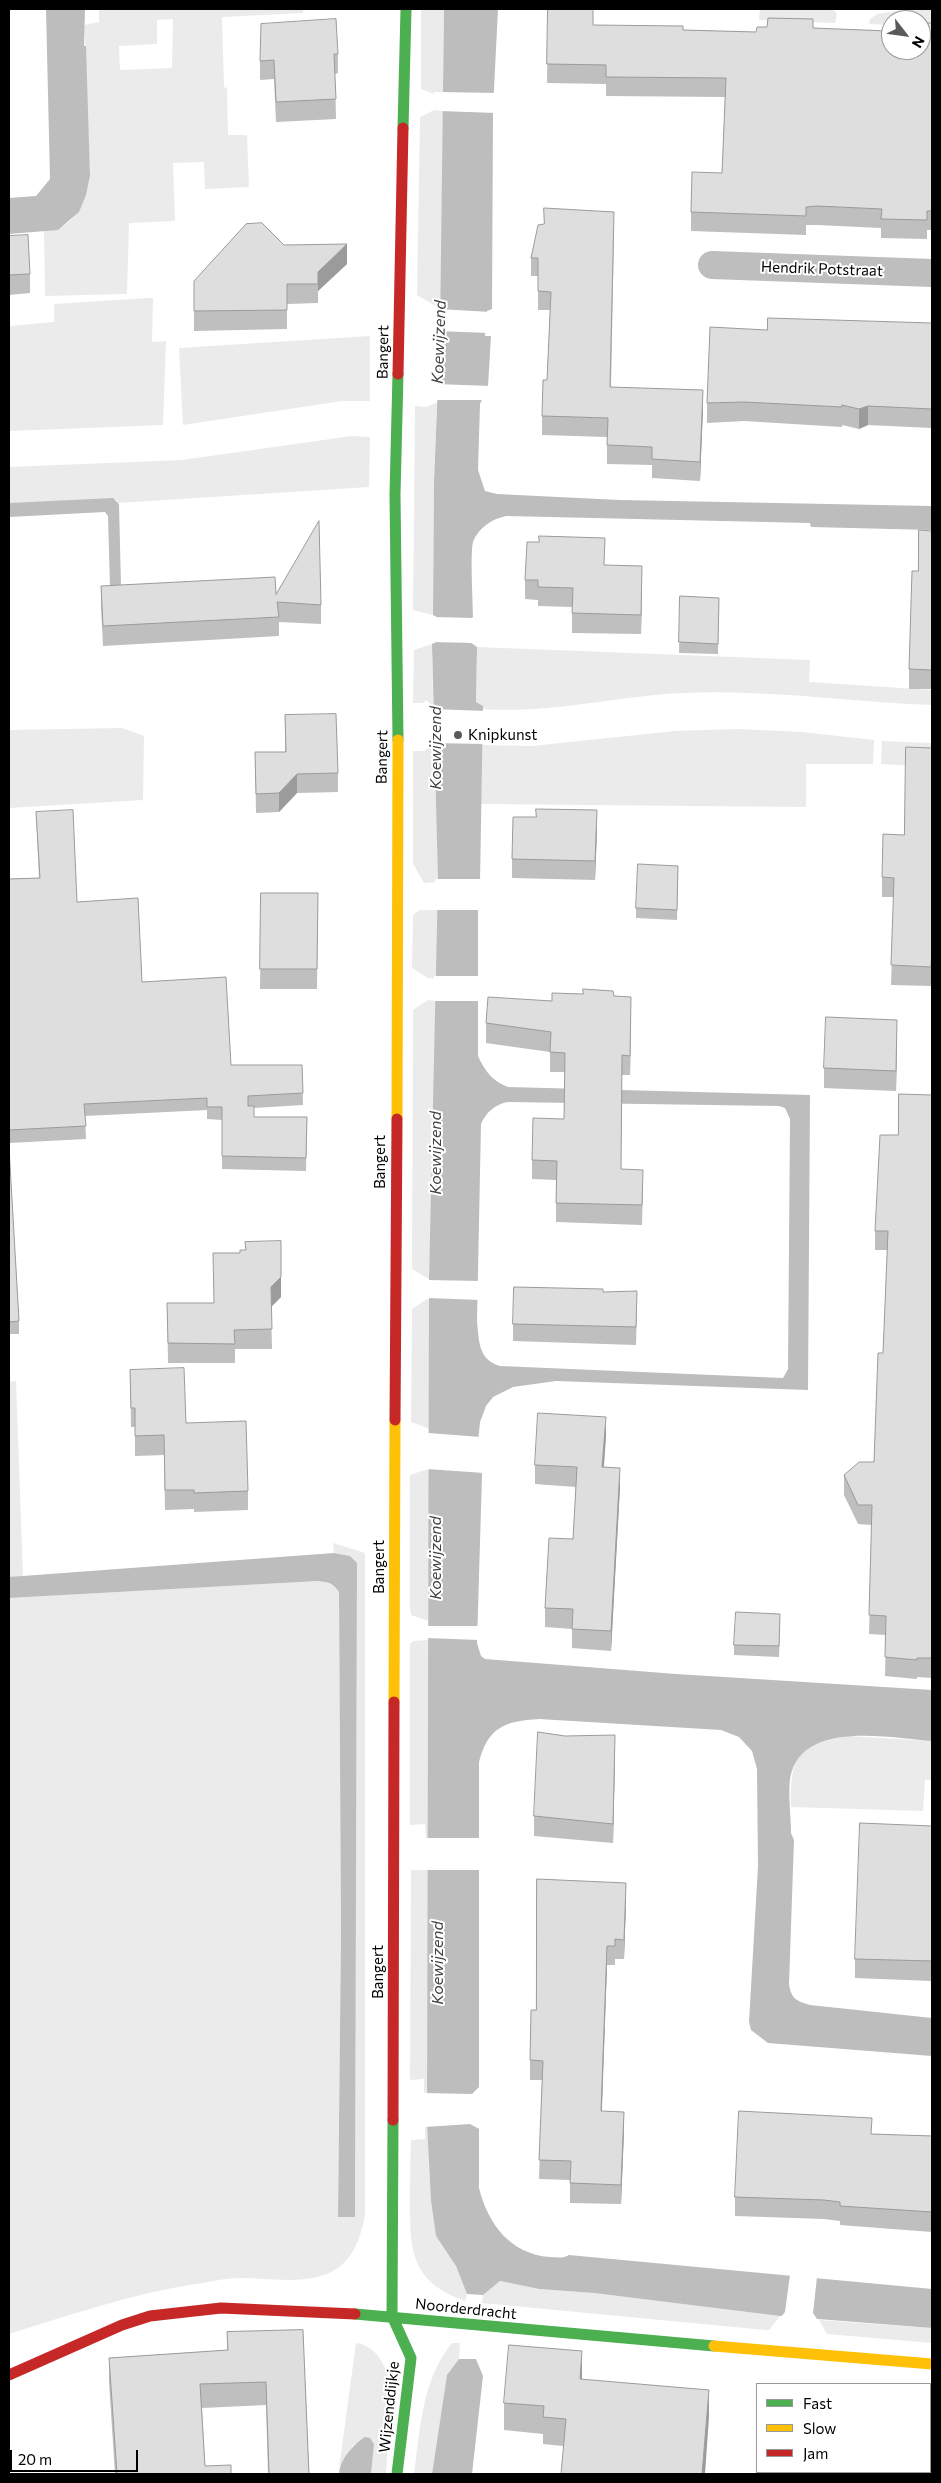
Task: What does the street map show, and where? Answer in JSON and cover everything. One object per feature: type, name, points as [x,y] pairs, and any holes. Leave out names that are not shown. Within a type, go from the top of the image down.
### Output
[{"type":"street","name":"Bangert","points":[[392,2316],[398,722],[395,494],[406,9]]},
{"type":"street","name":"Hendrik Potstraat","points":[[712,265],[932,273]]},
{"type":"street","name":"Noorderdracht","points":[[9,2375],[122,2325],[150,2316],[221,2308],[392,2316],[470,2325],[932,2364]]},
{"type":"street","name":"Wijzenddijkje","points":[[392,2316],[411,2358],[397,2474]]},
{"type":"shaded area","points":[[99,9],[303,9],[303,13],[222,17],[224,87],[227,88],[228,135],[247,135],[249,187],[205,189],[204,162],[173,163],[175,221],[129,223],[127,294],[45,296],[44,231],[64,225],[77,213],[85,196],[90,176],[84,25],[99,22]],"holes":[[[173,19],[172,68],[120,70],[119,46],[157,44],[157,20]]]},
{"type":"shaded area","points":[[421,9],[444,9],[443,92],[434,92],[434,94],[421,89]]},
{"type":"shaded area","points":[[760,9],[833,9],[837,14],[835,23],[759,20]]},
{"type":"shaded area","points":[[932,9],[932,27],[931,10],[904,10]]},
{"type":"shaded area","points":[[881,13],[881,25],[869,24],[870,19]]},
{"type":"shaded area","points":[[434,110],[443,111],[441,309],[417,295],[420,117]]},
{"type":"shaded area","points":[[153,298],[152,342],[166,341],[163,425],[9,431],[9,326],[54,322],[54,304]]},
{"type":"shaded area","points":[[370,336],[370,401],[342,401],[183,425],[179,348]]},
{"type":"shaded area","points":[[437,402],[434,481],[433,615],[413,610],[415,406],[427,407]]},
{"type":"shaded area","points":[[352,436],[370,437],[369,487],[118,503],[117,500],[9,503],[9,467],[182,460]]},
{"type":"shaded area","points":[[432,644],[433,706],[426,700],[423,703],[413,703],[414,650]]},
{"type":"shaded area","points":[[477,647],[810,660],[809,682],[932,690],[932,705],[777,694],[714,692],[658,695],[534,709],[483,709],[483,706],[476,702]]},
{"type":"shaded area","points":[[122,728],[144,736],[143,800],[9,808],[9,730]]},
{"type":"shaded area","points":[[738,729],[802,732],[874,740],[873,764],[806,764],[806,807],[481,804],[482,745],[532,746],[675,731]]},
{"type":"shaded area","points":[[882,741],[932,743],[932,767],[881,764]]},
{"type":"shaded area","points":[[431,745],[435,745],[438,882],[424,883],[413,864],[413,751],[425,751]]},
{"type":"shaded area","points":[[420,910],[438,910],[437,979],[428,978],[412,968],[413,915]]},
{"type":"shaded area","points":[[428,1000],[437,1001],[429,1279],[412,1269],[413,1010]]},
{"type":"shaded area","points":[[427,1299],[431,1300],[430,1429],[411,1422],[412,1309]]},
{"type":"shaded area","points":[[16,1381],[23,1577],[9,1577],[9,1382]]},
{"type":"shaded area","points":[[430,1470],[428,1621],[411,1615],[410,1608],[410,1475]]},
{"type":"shaded area","points":[[333,1543],[365,1553],[365,2216],[358,2241],[345,2262],[331,2272],[321,2276],[298,2280],[235,2278],[171,2288],[101,2306],[9,2334],[9,1598],[318,1581],[330,1584],[339,1592],[341,1932],[338,2217],[355,2217],[357,1563],[350,1556],[334,1553]]},
{"type":"shaded area","points":[[429,1640],[428,1839],[426,1838],[425,1824],[410,1825],[410,1644],[413,1641]]},
{"type":"shaded area","points":[[848,1736],[932,1741],[932,1780],[925,1780],[923,1811],[791,1807],[792,1775],[800,1755],[818,1744]]},
{"type":"shaded area","points":[[411,1870],[428,1870],[428,2092],[424,2093],[424,2079],[410,2080]]},
{"type":"shaded area","points":[[427,2125],[431,2201],[436,2236],[456,2266],[467,2294],[465,2301],[436,2286],[426,2277],[414,2255],[410,2226],[411,2140],[425,2139],[425,2126]]},
{"type":"shaded area","points":[[500,2281],[539,2289],[594,2293],[780,2316],[769,2330],[766,2330],[482,2303],[483,2295]]},
{"type":"shaded area","points":[[819,2320],[932,2328],[932,2343],[827,2334]]},
{"type":"shaded area","points":[[356,2343],[370,2348],[376,2353],[384,2366],[391,2387],[386,2474],[371,2474],[374,2444],[353,2445],[339,2468]]},
{"type":"shaded area","points":[[452,2343],[460,2343],[459,2359],[447,2376],[432,2474],[414,2474],[428,2389],[434,2372]]},
{"type":"water","points":[[46,9],[85,9],[84,46],[86,46],[90,176],[86,195],[79,212],[58,230],[9,234],[9,198],[36,196],[50,179]]},
{"type":"water","name":"Koewijzend","points":[[444,9],[498,9],[493,109],[492,309],[487,311],[485,336],[491,336],[488,386],[480,404],[478,470],[485,491],[497,494],[620,500],[932,506],[932,530],[811,527],[810,523],[501,517],[482,528],[473,542],[473,617],[468,622],[467,640],[477,647],[476,702],[483,706],[480,882],[478,900],[478,1056],[486,1071],[493,1079],[508,1087],[810,1095],[808,1390],[556,1381],[513,1387],[493,1397],[486,1406],[480,1422],[478,1442],[482,1475],[477,1643],[481,1656],[485,1659],[676,1674],[932,1690],[932,1741],[894,1737],[849,1736],[828,1740],[810,1747],[797,1760],[789,1786],[791,1833],[794,1840],[789,1984],[795,1999],[810,2005],[932,2018],[932,2056],[768,2043],[751,2030],[749,2022],[758,1866],[757,1769],[752,1751],[739,1737],[721,1730],[539,1719],[507,1724],[493,1734],[487,1741],[479,1762],[479,2188],[488,2214],[503,2235],[523,2250],[536,2255],[560,2258],[569,2255],[932,2289],[932,2328],[780,2316],[594,2293],[539,2289],[500,2281],[483,2295],[467,2294],[456,2266],[436,2236],[431,2201],[427,2125],[429,1279],[438,882],[432,644],[441,640],[442,620],[433,615],[434,481],[440,334]],"holes":[[[507,1102],[779,1106],[785,1108],[790,1119],[788,1369],[783,1378],[500,1366],[487,1359],[481,1348],[477,1321],[481,1124],[491,1110]]]},
{"type":"water","points":[[113,498],[119,504],[121,586],[110,588],[108,516],[105,512],[9,517],[9,503]]},
{"type":"water","points":[[334,1553],[350,1556],[357,1563],[355,2217],[338,2217],[341,1932],[339,1592],[330,1584],[318,1581],[9,1598],[9,1577]]},
{"type":"water","points":[[459,2359],[476,2359],[483,2376],[472,2474],[432,2474],[447,2375]]},
{"type":"water","points":[[365,2437],[370,2438],[374,2444],[371,2474],[339,2474],[342,2463],[348,2453]]},
{"type":"pier","points":[[440,92],[498,93],[496,113],[440,111]]},
{"type":"pier","points":[[438,309],[491,312],[488,333],[438,331]]},
{"type":"pier","points":[[436,384],[491,386],[485,400],[436,400]]},
{"type":"pier","points":[[433,617],[475,618],[471,623],[470,638],[474,643],[432,642],[439,638],[440,621]]},
{"type":"pier","name":"Knipkunst","points":[[431,709],[486,711],[485,744],[432,743]]},
{"type":"pier","points":[[435,879],[483,879],[480,910],[435,910]]},
{"type":"pier","points":[[434,976],[481,976],[481,1001],[434,1001]]},
{"type":"pier","points":[[427,1280],[481,1281],[480,1300],[428,1298]]},
{"type":"pier","points":[[428,1433],[481,1437],[484,1473],[427,1469]]},
{"type":"pier","points":[[426,1626],[480,1626],[479,1640],[426,1638]]},
{"type":"pier","points":[[426,1838],[481,1838],[481,1870],[425,1870]]},
{"type":"pier","points":[[481,2085],[481,2130],[470,2124],[425,2127],[425,2093],[472,2094]]},
{"type":"pier","points":[[790,2275],[817,2277],[813,2313],[819,2322],[779,2319],[785,2312]]},
{"type":"building","points":[[548,9],[593,9],[593,25],[683,26],[683,30],[756,32],[757,27],[767,27],[768,18],[813,19],[813,28],[881,31],[881,60],[931,60],[932,23],[932,211],[927,211],[927,220],[881,219],[882,209],[817,206],[806,207],[806,216],[691,212],[692,172],[722,173],[726,78],[606,77],[606,65],[547,64]]},
{"type":"building","points":[[336,19],[338,54],[334,54],[336,99],[276,102],[274,60],[260,61],[261,24]]},
{"type":"building","points":[[544,208],[614,212],[610,387],[703,390],[700,462],[652,459],[652,447],[607,445],[608,418],[542,416],[543,380],[547,380],[551,292],[538,291],[538,258],[531,258],[538,225],[544,224]]},
{"type":"building","points":[[262,223],[284,245],[347,244],[318,272],[318,284],[287,284],[287,310],[194,311],[194,281],[246,224]]},
{"type":"building","points":[[28,235],[30,274],[9,275],[9,236]]},
{"type":"building","points":[[768,318],[932,323],[932,409],[868,406],[859,409],[842,405],[842,407],[744,402],[707,403],[710,327],[767,330]]},
{"type":"building","points":[[319,521],[321,605],[277,602],[279,617],[103,626],[101,586],[275,577],[276,594]]},
{"type":"building","points":[[919,530],[932,531],[932,670],[909,669],[912,571],[918,571]]},
{"type":"building","points":[[539,536],[605,538],[604,565],[642,566],[641,615],[572,613],[573,588],[538,587],[538,580],[525,580],[527,542],[539,542]]},
{"type":"building","points":[[680,596],[719,598],[718,644],[679,642]]},
{"type":"building","points":[[336,714],[338,773],[297,774],[279,793],[256,794],[255,752],[286,752],[285,715]]},
{"type":"building","points":[[906,747],[932,748],[931,967],[891,965],[894,878],[882,877],[883,834],[904,835]]},
{"type":"building","points":[[536,809],[597,810],[595,861],[512,859],[513,817],[536,817]]},
{"type":"building","points":[[73,810],[77,902],[138,898],[142,982],[226,977],[231,1065],[302,1065],[303,1093],[248,1096],[248,1106],[254,1106],[254,1117],[307,1117],[306,1158],[222,1156],[222,1107],[207,1107],[207,1098],[84,1104],[86,1126],[9,1130],[9,879],[40,878],[36,812]]},
{"type":"building","points":[[638,864],[678,866],[677,910],[636,908]]},
{"type":"building","points":[[261,893],[318,893],[317,969],[260,969]]},
{"type":"building","points":[[583,989],[613,991],[614,996],[631,997],[630,1056],[622,1055],[621,1169],[643,1170],[642,1205],[556,1203],[557,1161],[532,1160],[533,1118],[564,1119],[565,1053],[550,1052],[551,1032],[486,1023],[488,997],[552,1001],[552,993],[583,994]]},
{"type":"building","points":[[826,1017],[897,1020],[896,1071],[824,1068]]},
{"type":"building","points":[[899,1094],[932,1095],[932,1658],[917,1658],[917,1660],[885,1657],[886,1616],[869,1615],[872,1505],[858,1505],[844,1475],[859,1462],[874,1462],[878,1353],[883,1353],[888,1231],[875,1231],[880,1135],[898,1135]]},
{"type":"building","points":[[9,1147],[19,1321],[9,1322]]},
{"type":"building","points":[[281,1241],[281,1277],[271,1287],[272,1329],[234,1330],[235,1344],[168,1343],[167,1303],[214,1303],[213,1253],[240,1253],[240,1250],[246,1250],[245,1242]]},
{"type":"building","points":[[514,1287],[603,1289],[603,1292],[637,1291],[636,1327],[513,1324]]},
{"type":"building","points":[[184,1368],[186,1423],[246,1421],[248,1491],[194,1493],[194,1490],[165,1490],[164,1435],[135,1436],[135,1408],[131,1408],[130,1370]]},
{"type":"building","points":[[538,1413],[606,1417],[602,1467],[620,1468],[611,1631],[572,1629],[573,1609],[545,1608],[549,1538],[573,1539],[577,1467],[535,1465]]},
{"type":"building","points":[[736,1612],[780,1614],[779,1646],[734,1645]]},
{"type":"building","points":[[538,1732],[565,1736],[615,1735],[613,1824],[534,1816]]},
{"type":"building","points":[[860,1823],[932,1826],[932,1961],[855,1959]]},
{"type":"building","points":[[537,1879],[626,1883],[624,1940],[615,1939],[615,1946],[607,1946],[601,2111],[624,2112],[621,2185],[570,2183],[571,2161],[539,2160],[543,2061],[530,2060],[531,2010],[536,2010]]},
{"type":"building","points":[[739,2111],[872,2118],[871,2134],[932,2136],[932,2212],[840,2206],[840,2202],[824,2200],[735,2197]]},
{"type":"building","points":[[303,2330],[309,2474],[269,2474],[266,2382],[200,2384],[205,2466],[231,2465],[231,2474],[117,2474],[109,2358],[228,2350],[227,2332]]},
{"type":"building","points":[[509,2345],[582,2351],[580,2379],[709,2390],[702,2474],[561,2474],[566,2419],[543,2417],[544,2406],[504,2403]]},
{"type":"traffic: fast","points":[[403,128],[406,9]]},
{"type":"traffic: fast","points":[[398,374],[395,494],[398,740]]},
{"type":"traffic: fast","points":[[393,2120],[392,2316],[411,2358],[397,2474]]},
{"type":"traffic: fast","points":[[355,2314],[714,2346]]},
{"type":"traffic: slow","points":[[397,1119],[398,740]]},
{"type":"traffic: slow","points":[[394,1702],[395,1420]]},
{"type":"traffic: slow","points":[[714,2346],[932,2364]]},
{"type":"traffic: jam","points":[[398,374],[403,128]]},
{"type":"traffic: jam","points":[[395,1420],[397,1119]]},
{"type":"traffic: jam","points":[[393,2120],[394,1702]]},
{"type":"traffic: jam","points":[[9,2375],[122,2325],[150,2316],[221,2308],[355,2314]]},
{"type":"place","name":"Knipkunst","points":[[458,735]]}]
